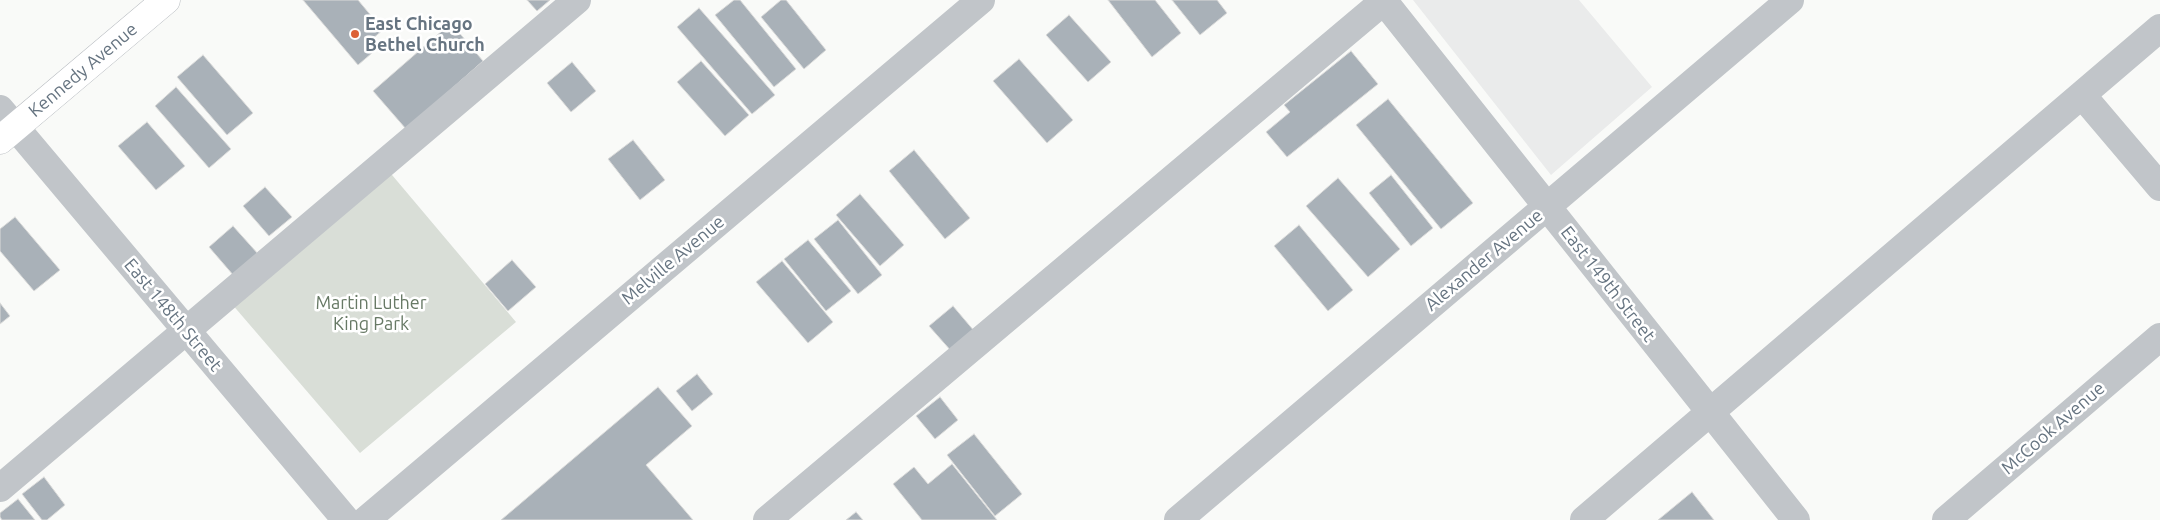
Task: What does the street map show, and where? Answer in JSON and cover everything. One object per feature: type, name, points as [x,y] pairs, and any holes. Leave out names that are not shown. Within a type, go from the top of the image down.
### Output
[{"type":"main road","name":"Kennedy Avenue","points":[[5,125],[166,0]]},
{"type":"street","points":[[0,488],[577,0]]},
{"type":"street","name":"Melville Avenue","points":[[366,520],[981,0]]},
{"type":"street","points":[[767,520],[1384,0]]},
{"type":"street","name":"East 149th Street","points":[[1384,0],[1796,520]]},
{"type":"street","name":"Alexander Avenue","points":[[1178,520],[1790,0]]},
{"type":"street","points":[[1584,520],[2160,28]]},
{"type":"street","points":[[2082,94],[2160,187]]},
{"type":"street","name":"East 148th Street","points":[[5,125],[187,331],[346,520]]},
{"type":"street","name":"McCook Avenue","points":[[1946,520],[2160,337]]},
{"type":"shaded area","points":[[1413,0],[1579,0],[1652,87],[1551,175]]},
{"type":"green space","name":"Martin Luther King Park","points":[[387,169],[516,322],[360,453],[231,303]]},
{"type":"building","name":"East Chicago Bethel Church","points":[[303,0],[358,0],[383,30],[372,39],[379,47],[358,65]]},
{"type":"building","points":[[527,0],[550,0],[537,11]]},
{"type":"building","points":[[734,0],[740,0],[796,69],[774,87],[715,15]]},
{"type":"building","points":[[781,0],[786,0],[826,50],[804,69],[761,17]]},
{"type":"building","points":[[1108,0],[1155,0],[1181,33],[1152,57]]},
{"type":"building","points":[[1172,0],[1217,0],[1227,13],[1200,35]]},
{"type":"building","points":[[699,8],[775,95],[752,114],[677,27]]},
{"type":"building","points":[[1069,15],[1111,62],[1088,82],[1046,35]]},
{"type":"building","points":[[451,23],[483,61],[406,129],[373,91]]},
{"type":"building","points":[[1351,51],[1378,84],[1287,157],[1266,132],[1290,112],[1284,105]]},
{"type":"building","points":[[203,55],[253,113],[227,135],[177,77]]},
{"type":"building","points":[[1019,59],[1073,120],[1047,143],[993,81]]},
{"type":"building","points":[[701,61],[749,115],[725,136],[677,82]]},
{"type":"building","points":[[572,62],[596,91],[571,112],[547,83]]},
{"type":"building","points":[[176,87],[231,149],[209,168],[155,106]]},
{"type":"building","points":[[1388,99],[1473,203],[1441,229],[1356,125]]},
{"type":"building","points":[[147,122],[185,166],[156,190],[118,146]]},
{"type":"building","points":[[633,140],[665,180],[640,200],[608,159]]},
{"type":"building","points":[[914,150],[970,218],[945,239],[889,171]]},
{"type":"building","points":[[1391,175],[1433,228],[1411,246],[1369,193]]},
{"type":"building","points":[[1338,178],[1400,249],[1368,277],[1306,206]]},
{"type":"building","points":[[265,187],[292,217],[269,236],[243,206]]},
{"type":"building","points":[[860,194],[904,245],[880,266],[836,215]]},
{"type":"building","points":[[15,217],[60,270],[34,291],[0,251],[0,229]]},
{"type":"building","points":[[838,220],[882,275],[858,294],[814,239]]},
{"type":"building","points":[[1299,225],[1353,290],[1328,311],[1274,246]]},
{"type":"building","points":[[233,226],[259,255],[234,276],[209,247]]},
{"type":"building","points":[[808,240],[851,291],[826,311],[784,259]]},
{"type":"building","points":[[512,260],[536,287],[508,311],[485,284]]},
{"type":"building","points":[[782,261],[833,322],[808,343],[756,282]]},
{"type":"building","points":[[0,303],[10,316],[0,324]]},
{"type":"building","points":[[953,306],[975,332],[952,352],[929,326]]},
{"type":"building","points":[[697,374],[713,394],[692,411],[676,391]]},
{"type":"building","points":[[658,387],[692,426],[646,465],[693,520],[501,520]]},
{"type":"building","points":[[940,397],[958,420],[935,439],[916,416]]},
{"type":"building","points":[[974,434],[1022,494],[995,516],[947,455]]},
{"type":"building","points":[[952,464],[997,520],[922,520],[893,484],[914,467],[928,484]]},
{"type":"building","points":[[44,477],[65,505],[47,520],[42,520],[22,494]]},
{"type":"building","points":[[1692,492],[1714,520],[1658,520]]},
{"type":"building","points":[[18,499],[35,520],[2,520],[0,513]]},
{"type":"building","points":[[856,512],[863,520],[846,520]]},
{"type":"place","name":"East Chicago Bethel Church","points":[[355,34]]}]
